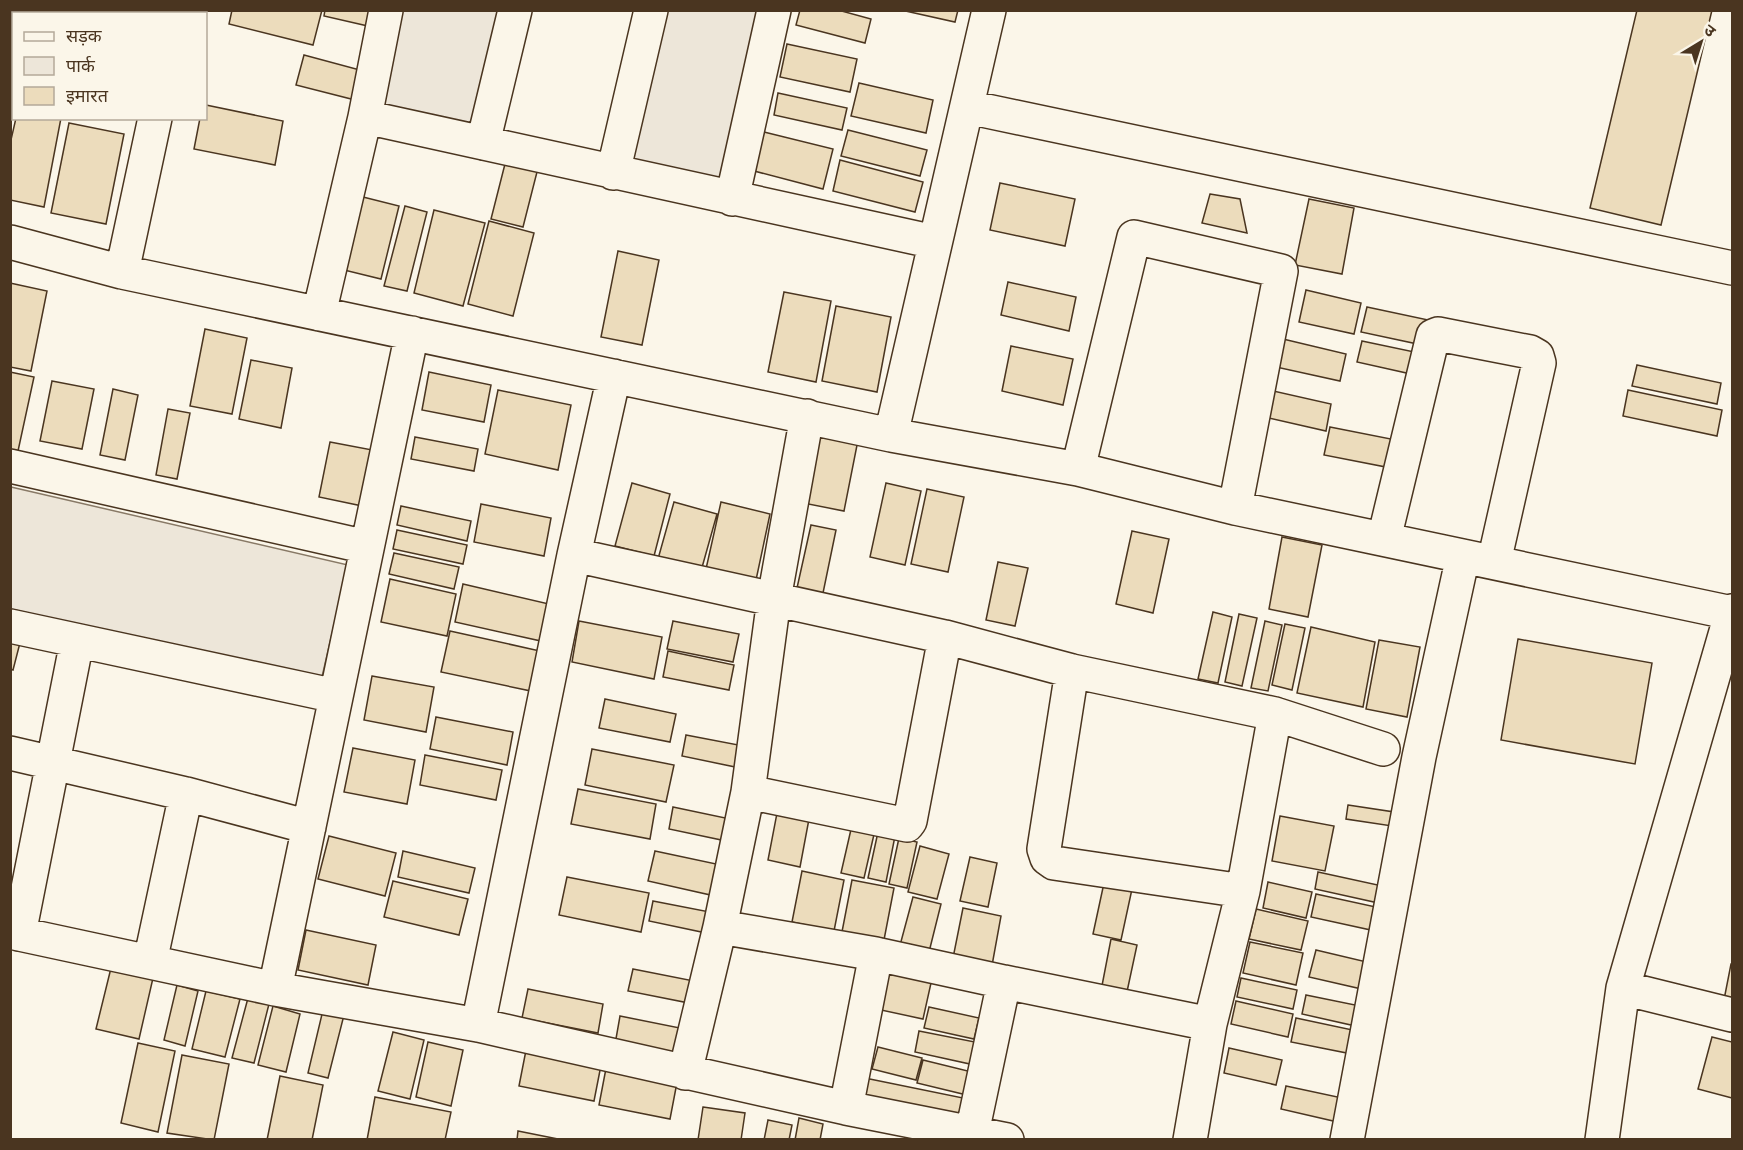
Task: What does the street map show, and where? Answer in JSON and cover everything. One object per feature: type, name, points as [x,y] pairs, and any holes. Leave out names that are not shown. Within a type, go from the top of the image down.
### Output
[{"type":"street","points":[[319,314],[365,117],[386,10]]},
{"type":"street","points":[[483,143],[515,10]]},
{"type":"street","points":[[613,173],[651,10]]},
{"type":"street","points":[[732,199],[774,10]]},
{"type":"street","points":[[891,435],[989,10]]},
{"type":"street","points":[[968,107],[1732,268]]},
{"type":"street","points":[[365,117],[935,242]]},
{"type":"street","points":[[122,272],[155,120]]},
{"type":"street","points":[[1078,470],[1134,237],[1281,271],[1235,508]]},
{"type":"street","points":[[10,242],[122,272],[891,435],[1078,470],[1235,508],[1732,612],[1623,988],[1602,1140]]},
{"type":"street","points":[[275,989],[412,333]]},
{"type":"street","points":[[1347,1140],[1419,757],[1539,363],[1537,356],[1530,352],[1438,334],[1433,336],[1384,539]]},
{"type":"street","points":[[478,1025],[574,555],[614,376]]},
{"type":"street","points":[[685,1072],[720,927],[748,792],[774,599],[807,416]]},
{"type":"street","points":[[10,466],[367,547]]},
{"type":"street","points":[[574,555],[945,637],[1072,671],[1275,714],[1383,749]]},
{"type":"street","points":[[10,627],[336,696]]},
{"type":"street","points":[[748,792],[907,825],[910,821],[945,637]]},
{"type":"street","points":[[77,641],[15,933],[275,989],[478,1025],[846,1108],[1007,1140]]},
{"type":"street","points":[[1072,671],[1044,849],[1047,858],[1054,863],[1243,891]]},
{"type":"street","points":[[1190,1140],[1210,1024],[1243,891],[1275,714]]},
{"type":"street","points":[[10,753],[186,794],[309,827]]},
{"type":"street","points":[[150,962],[186,794]]},
{"type":"street","points":[[720,927],[876,954],[1210,1024]]},
{"type":"street","points":[[846,1108],[876,954]]},
{"type":"street","points":[[972,1133],[1004,982]]},
{"type":"street","points":[[1623,988],[1732,1015]]},
{"type":"green space","points":[[401,11],[500,11],[474,129],[380,108]]},
{"type":"green space","points":[[664,11],[763,11],[724,185],[630,163]]},
{"type":"green space","points":[[11,487],[348,565],[321,681],[11,609]]},
{"type":"building","points":[[232,10],[322,10],[313,45],[229,24]]},
{"type":"building","points":[[325,10],[385,10],[381,29],[324,16]]},
{"type":"building","points":[[800,10],[838,10],[871,19],[865,43],[796,25]]},
{"type":"building","points":[[901,10],[958,10],[955,22]]},
{"type":"building","points":[[1637,10],[1712,10],[1661,225],[1590,208]]},
{"type":"building","points":[[787,44],[857,59],[850,92],[780,77]]},
{"type":"building","points":[[304,55],[371,73],[363,102],[296,85]]},
{"type":"building","points":[[859,83],[933,100],[926,133],[851,116]]},
{"type":"building","points":[[778,93],[847,108],[842,130],[774,115]]},
{"type":"building","points":[[207,105],[283,121],[275,165],[194,149],[200,120],[207,120]]},
{"type":"building","points":[[16,120],[61,120],[44,207],[10,200],[10,144]]},
{"type":"building","points":[[69,123],[124,134],[106,224],[51,213]]},
{"type":"building","points":[[848,130],[927,150],[920,176],[841,156]]},
{"type":"building","points":[[764,132],[833,149],[823,189],[754,171]]},
{"type":"building","points":[[506,160],[538,168],[523,227],[491,219]]},
{"type":"building","points":[[840,160],[923,182],[915,212],[833,191]]},
{"type":"building","points":[[1000,183],[1075,199],[1065,246],[990,230]]},
{"type":"building","points":[[1210,194],[1240,199],[1247,233],[1202,223]]},
{"type":"building","points":[[363,197],[399,206],[381,279],[344,270]]},
{"type":"building","points":[[1309,199],[1354,208],[1342,274],[1295,265]]},
{"type":"building","points":[[405,206],[427,212],[407,291],[384,286]]},
{"type":"building","points":[[434,210],[485,223],[463,306],[414,293]]},
{"type":"building","points":[[489,221],[534,233],[513,316],[468,304]]},
{"type":"building","points":[[618,251],[659,260],[642,345],[601,337]]},
{"type":"building","points":[[1008,282],[1076,297],[1069,331],[1001,315]]},
{"type":"building","points":[[10,283],[47,291],[31,371],[10,367]]},
{"type":"building","points":[[1306,290],[1361,303],[1354,334],[1299,322]]},
{"type":"building","points":[[784,292],[831,301],[816,382],[768,372]]},
{"type":"building","points":[[836,306],[891,317],[877,392],[822,381]]},
{"type":"building","points":[[1367,307],[1433,321],[1427,346],[1361,332]]},
{"type":"building","points":[[205,329],[247,338],[232,414],[190,406]]},
{"type":"building","points":[[1283,339],[1346,354],[1340,381],[1276,367]]},
{"type":"building","points":[[1362,341],[1424,354],[1420,376],[1357,362]]},
{"type":"building","points":[[1011,346],[1073,359],[1063,405],[1002,391]]},
{"type":"building","points":[[251,360],[292,368],[281,428],[239,419]]},
{"type":"building","points":[[1637,365],[1721,383],[1717,404],[1632,386]]},
{"type":"building","points":[[10,372],[34,377],[18,451],[10,449]]},
{"type":"building","points":[[429,372],[491,385],[484,422],[422,410]]},
{"type":"building","points":[[52,381],[94,389],[82,449],[40,441]]},
{"type":"building","points":[[113,389],[138,395],[125,460],[100,455]]},
{"type":"building","points":[[498,390],[571,405],[558,470],[485,454]]},
{"type":"building","points":[[1269,390],[1331,404],[1326,431],[1264,417]]},
{"type":"building","points":[[1628,390],[1722,410],[1717,436],[1623,416]]},
{"type":"building","points":[[168,409],[190,413],[177,479],[156,475]]},
{"type":"building","points":[[813,426],[859,435],[844,511],[798,502]]},
{"type":"building","points":[[1330,427],[1391,439],[1386,467],[1324,455]]},
{"type":"building","points":[[415,437],[478,449],[474,471],[411,459]]},
{"type":"building","points":[[330,442],[383,452],[372,508],[319,497]]},
{"type":"building","points":[[632,483],[670,494],[654,556],[615,546]]},
{"type":"building","points":[[886,483],[921,491],[905,565],[870,557]]},
{"type":"building","points":[[927,489],[964,497],[948,572],[911,564]]},
{"type":"building","points":[[674,502],[717,514],[701,571],[658,559]]},
{"type":"building","points":[[721,502],[770,514],[756,580],[706,569]]},
{"type":"building","points":[[481,504],[551,518],[544,556],[474,542]]},
{"type":"building","points":[[401,506],[471,521],[467,541],[397,525]]},
{"type":"building","points":[[811,525],[836,530],[823,593],[797,588]]},
{"type":"building","points":[[397,530],[467,545],[463,564],[393,549]]},
{"type":"building","points":[[1132,531],[1169,539],[1153,613],[1116,604]]},
{"type":"building","points":[[1282,537],[1322,545],[1308,617],[1269,609]]},
{"type":"building","points":[[394,553],[459,567],[454,589],[389,574]]},
{"type":"building","points":[[998,562],[1028,568],[1015,626],[986,620]]},
{"type":"building","points":[[390,579],[456,594],[447,636],[381,622]]},
{"type":"building","points":[[463,584],[549,604],[541,641],[455,622]]},
{"type":"building","points":[[1213,612],[1232,617],[1218,683],[1198,679]]},
{"type":"building","points":[[1239,614],[1257,618],[1242,686],[1225,682]]},
{"type":"building","points":[[579,621],[662,637],[654,679],[572,662]]},
{"type":"building","points":[[673,621],[739,634],[733,662],[667,649]]},
{"type":"building","points":[[1265,621],[1282,625],[1268,691],[1251,688]]},
{"type":"building","points":[[1285,624],[1305,628],[1292,690],[1272,685]]},
{"type":"building","points":[[1311,627],[1375,642],[1363,707],[1297,693]]},
{"type":"building","points":[[450,631],[540,651],[531,691],[441,672]]},
{"type":"building","points":[[10,632],[22,635],[13,670],[10,669]]},
{"type":"building","points":[[1518,639],[1652,663],[1635,764],[1501,740]]},
{"type":"building","points":[[1379,640],[1420,647],[1407,717],[1366,709]]},
{"type":"building","points":[[668,651],[734,665],[729,690],[663,677]]},
{"type":"building","points":[[372,676],[434,687],[426,732],[364,720]]},
{"type":"building","points":[[605,699],[676,714],[670,742],[599,728]]},
{"type":"building","points":[[436,717],[513,732],[507,765],[430,749]]},
{"type":"building","points":[[686,735],[749,747],[745,769],[682,756]]},
{"type":"building","points":[[353,748],[415,760],[407,804],[344,792]]},
{"type":"building","points":[[592,749],[674,765],[666,802],[585,785]]},
{"type":"building","points":[[425,755],[502,770],[496,800],[420,785]]},
{"type":"building","points":[[578,789],[656,804],[650,839],[571,824]]},
{"type":"building","points":[[1348,805],[1394,812],[1392,826],[1346,819]]},
{"type":"building","points":[[673,807],[735,820],[731,842],[669,829]]},
{"type":"building","points":[[777,813],[809,819],[800,867],[768,860]]},
{"type":"building","points":[[1280,816],[1334,826],[1325,871],[1272,861]]},
{"type":"building","points":[[852,825],[875,830],[864,878],[841,873]]},
{"type":"building","points":[[878,832],[895,836],[886,882],[868,878]]},
{"type":"building","points":[[329,836],[396,853],[385,896],[318,879]]},
{"type":"building","points":[[899,838],[917,842],[907,888],[889,884]]},
{"type":"building","points":[[920,846],[949,854],[937,899],[908,892]]},
{"type":"building","points":[[403,851],[475,868],[469,893],[398,877]]},
{"type":"building","points":[[655,851],[721,865],[715,896],[648,881]]},
{"type":"building","points":[[970,857],[997,863],[988,907],[960,901]]},
{"type":"building","points":[[802,871],[844,880],[834,931],[792,922]]},
{"type":"building","points":[[1318,872],[1387,887],[1383,904],[1315,889]]},
{"type":"building","points":[[567,877],[649,893],[641,932],[559,915]]},
{"type":"building","points":[[852,880],[894,888],[883,945],[841,937]]},
{"type":"building","points":[[393,881],[468,899],[459,935],[384,917]]},
{"type":"building","points":[[1268,882],[1312,892],[1306,918],[1263,908]]},
{"type":"building","points":[[1104,883],[1132,889],[1121,940],[1093,934]]},
{"type":"building","points":[[1316,894],[1385,909],[1380,932],[1311,917]]},
{"type":"building","points":[[913,897],[941,904],[928,956],[899,949]]},
{"type":"building","points":[[653,901],[715,913],[711,934],[649,921]]},
{"type":"building","points":[[963,908],[1001,916],[991,971],[952,963]]},
{"type":"building","points":[[1256,909],[1308,921],[1301,950],[1249,939]]},
{"type":"building","points":[[306,930],[376,945],[368,985],[298,970]]},
{"type":"building","points":[[1111,939],[1137,945],[1125,1001],[1100,996]]},
{"type":"building","points":[[1250,942],[1303,953],[1296,985],[1243,973]]},
{"type":"building","points":[[1316,950],[1371,963],[1366,990],[1309,977]]},
{"type":"building","points":[[877,962],[933,974],[923,1019],[867,1007]]},
{"type":"building","points":[[1732,964],[1732,1012],[1722,1010]]},
{"type":"building","points":[[111,968],[153,978],[139,1039],[96,1029]]},
{"type":"building","points":[[633,969],[694,981],[689,1003],[628,991]]},
{"type":"building","points":[[1241,978],[1297,990],[1293,1009],[1237,997]]},
{"type":"building","points":[[177,985],[198,991],[185,1046],[164,1040]]},
{"type":"building","points":[[528,989],[603,1004],[598,1033],[522,1018]]},
{"type":"building","points":[[206,991],[240,999],[225,1057],[192,1049]]},
{"type":"building","points":[[1306,995],[1365,1007],[1360,1027],[1302,1014]]},
{"type":"building","points":[[248,998],[269,1004],[254,1063],[232,1058]]},
{"type":"building","points":[[1236,1001],[1293,1014],[1288,1037],[1231,1024]]},
{"type":"building","points":[[273,1006],[300,1014],[286,1072],[258,1065]]},
{"type":"building","points":[[929,1007],[979,1018],[974,1039],[924,1028]]},
{"type":"building","points":[[323,1010],[344,1015],[328,1078],[308,1073]]},
{"type":"building","points":[[620,1016],[680,1028],[673,1062],[614,1050]]},
{"type":"building","points":[[1296,1018],[1362,1032],[1357,1055],[1291,1042]]},
{"type":"building","points":[[919,1031],[975,1042],[970,1064],[915,1052]]},
{"type":"building","points":[[393,1032],[424,1040],[410,1099],[378,1091]]},
{"type":"building","points":[[1712,1037],[1732,1042],[1732,1098],[1698,1089]]},
{"type":"building","points":[[528,1040],[603,1055],[594,1101],[519,1086]]},
{"type":"building","points":[[428,1042],[463,1050],[451,1106],[416,1097]]},
{"type":"building","points":[[138,1043],[175,1051],[158,1132],[121,1123]]},
{"type":"building","points":[[878,1047],[922,1058],[916,1080],[872,1069]]},
{"type":"building","points":[[1229,1048],[1282,1060],[1276,1085],[1224,1073]]},
{"type":"building","points":[[182,1055],[229,1064],[214,1140],[167,1133]]},
{"type":"building","points":[[608,1058],[679,1072],[670,1119],[599,1105]]},
{"type":"building","points":[[923,1060],[976,1073],[971,1096],[917,1083]]},
{"type":"building","points":[[280,1076],[323,1085],[312,1140],[267,1140]]},
{"type":"building","points":[[860,1077],[968,1099],[963,1123],[855,1101]]},
{"type":"building","points":[[1286,1086],[1347,1099],[1342,1123],[1281,1109]]},
{"type":"building","points":[[375,1097],[451,1112],[445,1140],[367,1140]]},
{"type":"building","points":[[703,1107],[745,1113],[741,1140],[698,1140]]},
{"type":"building","points":[[799,1118],[823,1124],[820,1140],[795,1140]]},
{"type":"building","points":[[768,1120],[792,1125],[789,1140],[764,1140]]},
{"type":"building","points":[[518,1131],[563,1140],[517,1140]]}]
